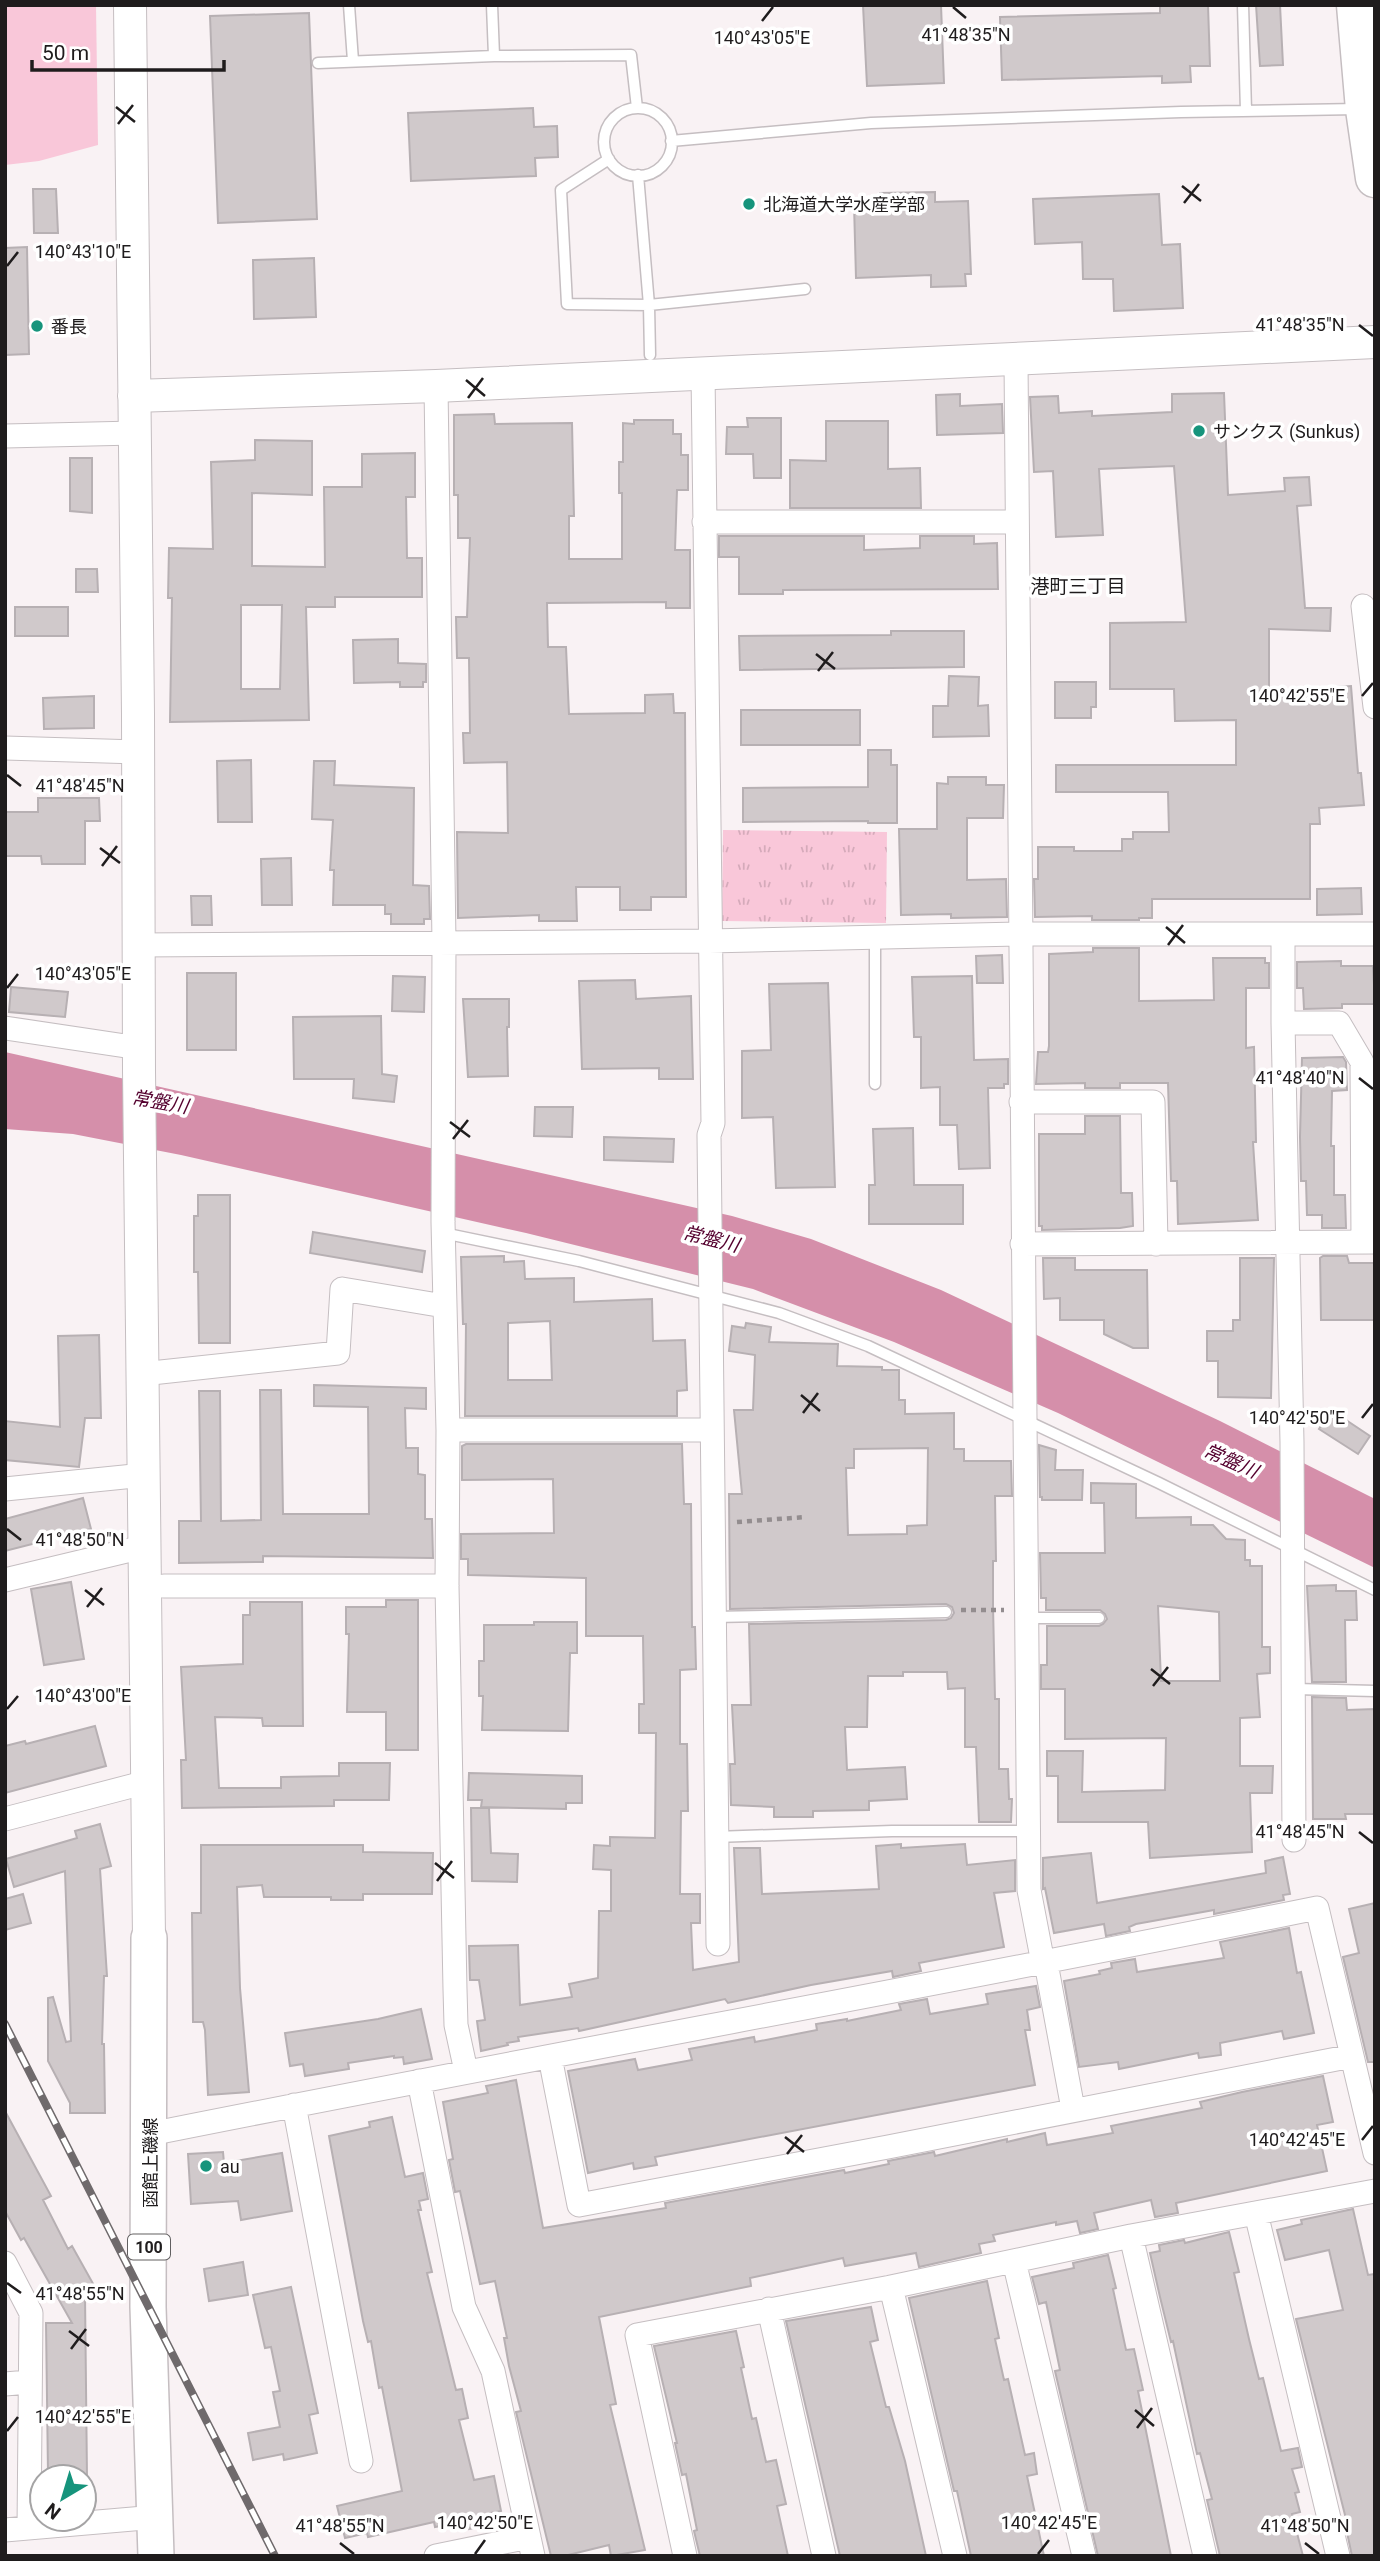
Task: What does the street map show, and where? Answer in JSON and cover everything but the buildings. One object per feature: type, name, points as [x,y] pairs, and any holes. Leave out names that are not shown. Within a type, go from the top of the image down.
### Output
[{"type":"highway","points":[[1356,5],[1375,178]]},
{"type":"main road","name":"函館上磯線","points":[[149,1938],[148,2307],[156,2556]]},
{"type":"street","points":[[130,5],[138,752],[137,945],[149,1938]]},
{"type":"street","points":[[134,396],[436,386],[1375,342]]},
{"type":"street","points":[[1016,360],[1029,1890],[1073,2109]]},
{"type":"street","points":[[703,374],[713,1124],[709,1135],[718,1944]]},
{"type":"street","points":[[436,386],[444,943],[443,1228],[448,1430],[447,1586],[454,1989],[456,2025],[466,2071]]},
{"type":"street","points":[[5,436],[135,433]]},
{"type":"street","points":[[704,522],[1016,522]]},
{"type":"street","points":[[1363,606],[1371,635],[1375,707]]},
{"type":"street","points":[[5,748],[138,752]]},
{"type":"street","points":[[137,945],[709,941],[1020,934],[1375,934]]},
{"type":"street","points":[[1283,935],[1292,1441],[1294,1840]]},
{"type":"street","points":[[1022,1244],[1369,1242],[1362,1062],[1339,1023],[1283,1023]]},
{"type":"street","points":[[5,1028],[139,1060]]},
{"type":"street","points":[[1021,1102],[1153,1102],[1156,1244]]},
{"type":"street","points":[[142,1374],[338,1353],[342,1289],[444,1306]]},
{"type":"street","points":[[448,1430],[712,1430]]},
{"type":"street","points":[[5,1489],[144,1475]]},
{"type":"street","points":[[5,1580],[143,1547]]},
{"type":"street","points":[[164,1586],[447,1586]]},
{"type":"street","points":[[5,1819],[147,1782]]},
{"type":"street","points":[[150,2134],[466,2071],[1045,1963],[1317,1908],[1375,2153]]},
{"type":"street","points":[[550,2057],[579,2205],[1352,2056]]},
{"type":"street","points":[[419,2081],[464,2308],[493,2371],[531,2547],[436,2556]]},
{"type":"street","points":[[294,2105],[361,2461]]},
{"type":"street","points":[[685,2556],[637,2335],[891,2287],[1131,2236],[1375,2191]]},
{"type":"street","points":[[1256,2213],[1338,2556]]},
{"type":"street","points":[[1131,2236],[1205,2556]]},
{"type":"street","points":[[1014,2261],[1084,2556]]},
{"type":"street","points":[[5,2263],[31,2313],[29,2463]]},
{"type":"street","points":[[891,2287],[956,2556]]},
{"type":"street","points":[[769,2309],[824,2556]]},
{"type":"street","points":[[5,2384],[29,2382]]},
{"type":"street","points":[[98,2522],[156,2517]]},
{"type":"street","points":[[5,2530],[28,2528]]},
{"type":"lane","points":[[349,5],[354,61]]},
{"type":"lane","points":[[492,5],[494,56]]},
{"type":"lane","points":[[1243,5],[1246,111]]},
{"type":"lane","points":[[318,63],[494,56],[631,55],[637,108]]},
{"type":"lane","points":[[671,141],[871,123],[1246,111],[1367,89]]},
{"type":"lane","points":[[637,108],[656,114],[669,130],[671,141],[670,151],[658,169],[638,175],[626,174],[616,168],[604,148],[608,125],[615,116],[625,110],[637,108]]},
{"type":"lane","points":[[609,159],[561,190],[567,304],[649,305],[806,289]]},
{"type":"lane","points":[[638,175],[649,305],[650,355]]},
{"type":"lane","points":[[875,936],[875,1084]]},
{"type":"lane","points":[[443,1228],[710,1293],[779,1313],[868,1346],[1291,1542],[1375,1590]]},
{"type":"lane","points":[[714,1617],[946,1612]]},
{"type":"lane","points":[[1026,1614],[1100,1618]]},
{"type":"lane","points":[[1295,1689],[1375,1691]]},
{"type":"lane","points":[[715,1837],[892,1831],[1029,1831]]},
{"type":"path","points":[[713,1523],[806,1517]]},
{"type":"path","points":[[946,1612],[1026,1614]]},
{"type":"green space","points":[[5,5],[96,5],[98,145],[39,161],[5,165]]},
{"type":"green space","points":[[723,830],[887,832],[886,923],[722,921]]},
{"type":"water","name":"常盤川","points":[[5,1052],[732,1216],[811,1239],[941,1290],[1220,1421],[1375,1499],[1375,1568],[1058,1413],[894,1342],[753,1289],[526,1233],[181,1155],[73,1134],[5,1129]]},
{"type":"railway","points":[[5,2024],[275,2556]]},
{"type":"place","name":"北海道大学水産学部","points":[[749,204]]},
{"type":"place","name":"番長","points":[[37,326]]},
{"type":"place","name":"サンクス (Sunkus)","points":[[1199,431]]},
{"type":"place","name":"au","points":[[206,2166]]},
{"type":"district","name":"港町三丁目","points":[[1078,586]]}]
